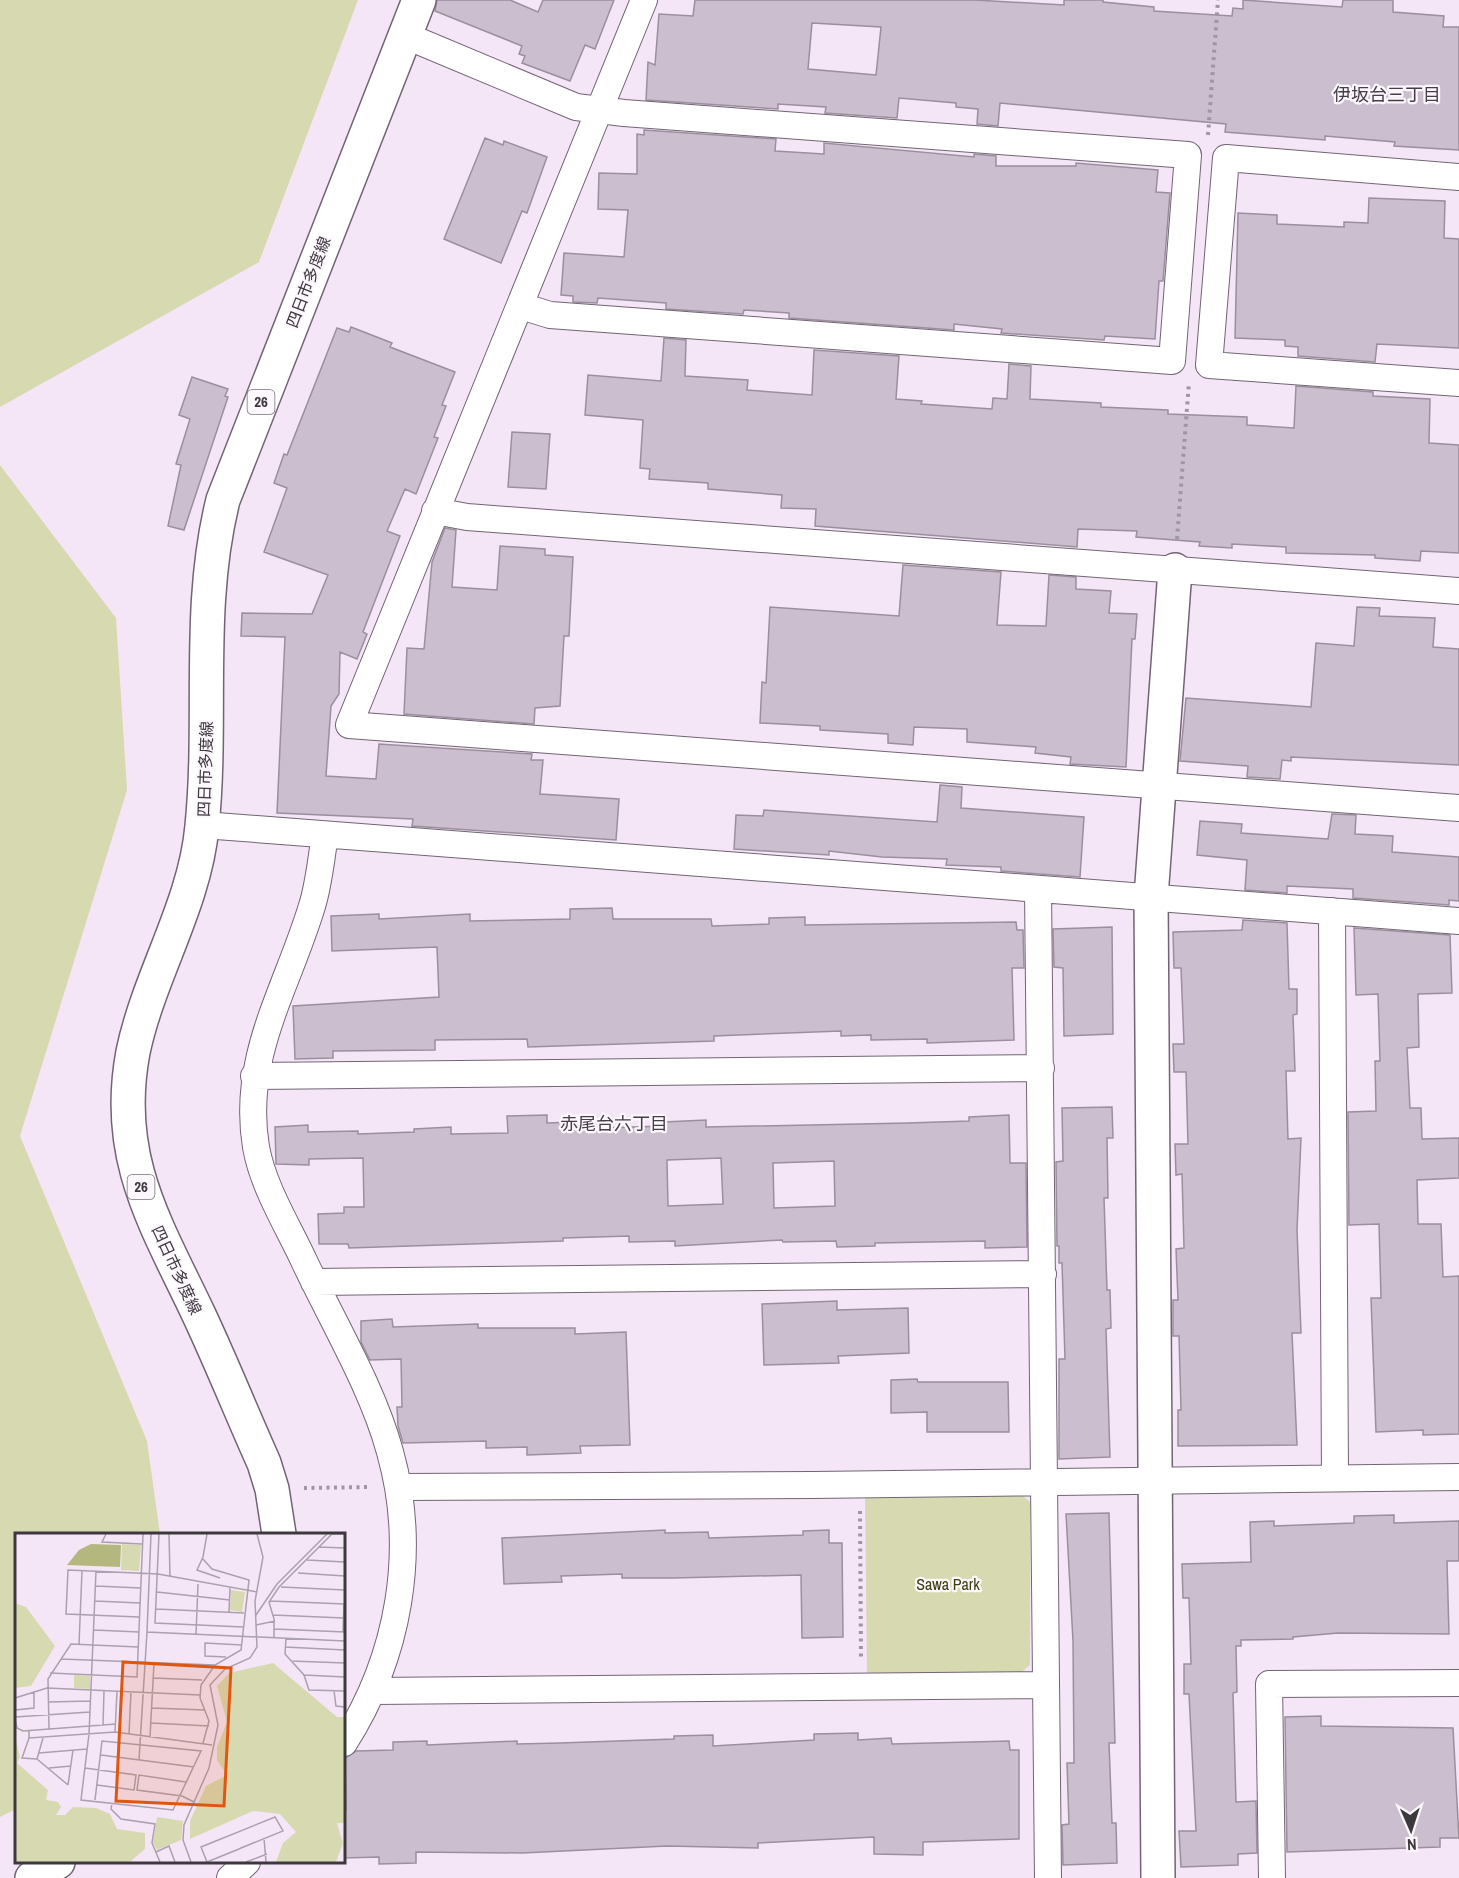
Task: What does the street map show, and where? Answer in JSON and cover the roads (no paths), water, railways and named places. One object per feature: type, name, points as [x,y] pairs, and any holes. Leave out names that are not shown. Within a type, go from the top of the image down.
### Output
[{"type":"main road","name":"四日市多度線","points":[[279,1533],[272,1489],[264,1463],[143,1194],[127,1125],[128,1088],[136,1040],[200,851],[208,740],[206,635],[208,578],[216,529],[248,434],[419,0]]},
{"type":"main road","points":[[1158,1878],[1151,897],[1157,787],[1175,570]]},
{"type":"main road","points":[[32,1878],[56,1863]]},
{"type":"street","points":[[644,0],[349,725],[1459,808]]},
{"type":"street","points":[[404,35],[576,107],[1188,155],[1172,361],[550,315],[521,306]]},
{"type":"street","points":[[1459,177],[1226,158],[1209,365],[1459,383]]},
{"type":"street","points":[[435,511],[467,517],[1459,591]]},
{"type":"street","points":[[202,825],[1459,921]]},
{"type":"street","points":[[325,835],[313,904],[264,1035],[254,1076],[256,1148],[267,1182],[355,1365],[390,1450],[399,1487],[403,1526],[401,1597],[374,1690],[345,1741]]},
{"type":"street","points":[[1038,889],[1045,1481],[1044,1685],[1048,1878]]},
{"type":"street","points":[[1332,911],[1335,1478]]},
{"type":"street","points":[[254,1076],[1041,1068]]},
{"type":"street","points":[[314,1282],[1043,1274]]},
{"type":"street","points":[[399,1487],[1459,1477]]},
{"type":"street","points":[[1272,1878],[1269,1684],[1459,1683]]},
{"type":"street","points":[[374,1690],[1044,1685]]},
{"type":"street","points":[[230,1878],[246,1863]]},
{"type":"district","name":"伊坂台三丁目","points":[[1387,95]]},
{"type":"district","name":"赤尾台六丁目","points":[[614,1124]]},
{"type":"park label","name":"Sawa Park","points":[[948,1584]]}]
